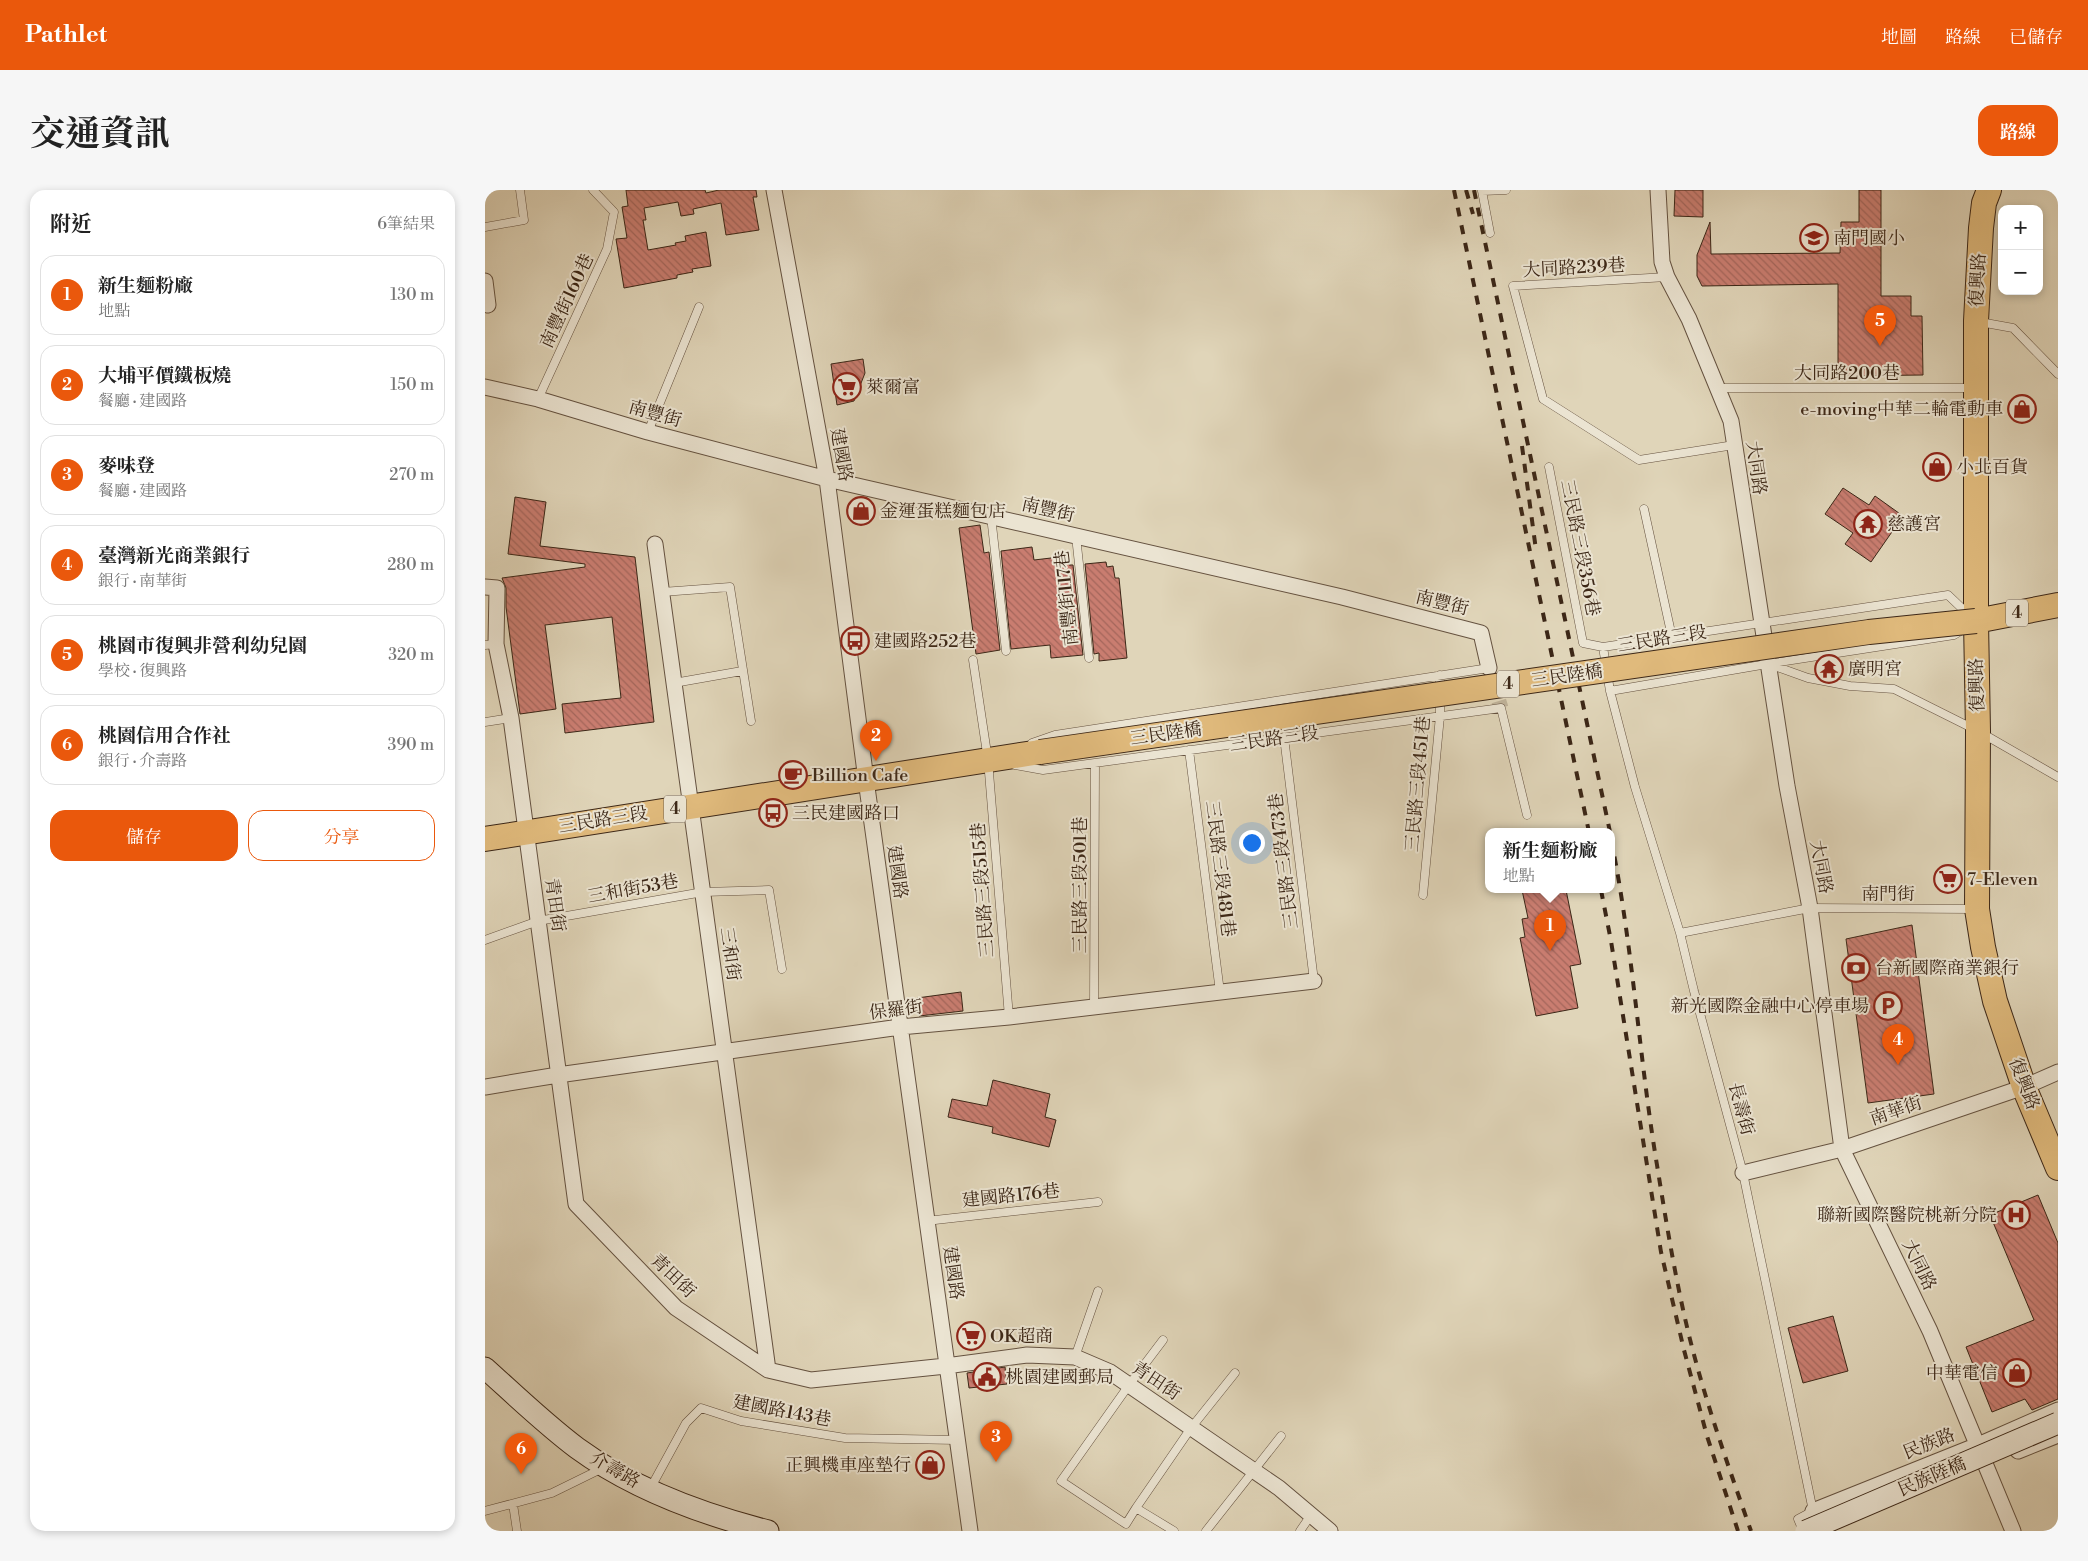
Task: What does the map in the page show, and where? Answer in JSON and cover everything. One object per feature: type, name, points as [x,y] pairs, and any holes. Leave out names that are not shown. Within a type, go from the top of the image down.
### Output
[{"type":"main road","name":"復興路","points":[[1989,190],[1981,228],[1976,321],[1975,621],[1979,730],[1977,909],[1995,1001],[2024,1087],[2058,1168]]},
{"type":"main road","name":"4","points":[[1975,621],[2058,605]]},
{"type":"main road","name":"三民陸橋","points":[[1040,752],[1869,632],[1975,621]]},
{"type":"main road","name":"三民路三段","points":[[485,838],[1040,752]]},
{"type":"street","name":"建國路","points":[[774,190],[827,479],[866,780],[970,1531]]},
{"type":"street","name":"大同路","points":[[1658,190],[1662,262],[1667,277],[1689,319],[1731,421],[1767,664],[1810,908],[1842,1150],[1930,1331],[2013,1531]]},
{"type":"street","points":[[485,281],[488,305]]},
{"type":"street","name":"南豐街","points":[[485,387],[537,399],[648,432],[827,479],[1342,597],[1481,633],[1489,668]]},
{"type":"street","name":"三和街","points":[[655,544],[768,1370]]},
{"type":"street","name":"青田街","points":[[485,587],[497,588],[490,645],[511,718],[576,1204],[676,1308],[768,1370],[811,1380],[947,1366],[1027,1355],[1075,1357],[1110,1372],[1279,1488],[1330,1531]]},
{"type":"street","name":"保羅街","points":[[485,1087],[900,1027],[1009,1017],[1314,981]]},
{"type":"street","name":"南華街","points":[[1743,1173],[1842,1150],[2024,1087],[2058,1072]]},
{"type":"street","name":"介壽路","points":[[485,1368],[576,1447],[605,1466],[650,1490],[717,1518],[768,1531]]},
{"type":"street","name":"民族路","points":[[1813,1511],[1978,1445],[2058,1410]]},
{"type":"street","name":"民族陸橋","points":[[1804,1531],[2058,1423]]},
{"type":"street","points":[[1828,1531],[2058,1435]]},
{"type":"lane","points":[[485,227],[524,220],[520,190]]},
{"type":"lane","name":"南豐街160巷","points":[[537,399],[607,249],[614,212],[593,190]]},
{"type":"lane","points":[[1490,233],[1483,191],[1506,190]]},
{"type":"lane","name":"大同路239巷","points":[[1667,277],[1513,286],[1527,345],[1543,399],[1639,460],[1734,445]]},
{"type":"lane","points":[[648,432],[699,307]]},
{"type":"lane","points":[[1976,321],[2013,328],[2058,374]]},
{"type":"lane","name":"大同路200巷","points":[[1717,388],[1977,388]]},
{"type":"lane","name":"三民路三段356巷","points":[[1549,467],[1583,643],[1603,647]]},
{"type":"lane","points":[[1644,509],[1672,637]]},
{"type":"lane","points":[[991,516],[1006,650]]},
{"type":"lane","name":"南豐街117巷","points":[[1076,535],[1089,658]]},
{"type":"lane","points":[[662,592],[730,587],[751,721]]},
{"type":"lane","name":"三民路三段","points":[[1611,691],[1603,647],[1948,595],[1975,621]]},
{"type":"lane","points":[[1611,691],[1767,664],[1955,635],[1975,621]]},
{"type":"lane","name":"三民路三段515巷","points":[[973,660],[988,760],[1009,1017]]},
{"type":"lane","points":[[1767,664],[1808,678],[1850,686],[1894,688],[1979,730],[2058,777]]},
{"type":"lane","name":"三民路三段","points":[[988,760],[1055,735],[1489,668]]},
{"type":"lane","points":[[674,682],[742,671]]},
{"type":"lane","name":"三民路三段451巷","points":[[1423,895],[1440,716],[1440,675]]},
{"type":"lane","name":"長壽街","points":[[1611,691],[1635,787],[1680,933],[1743,1173],[1813,1511]]},
{"type":"lane","name":"三民路三段","points":[[988,760],[1043,770],[1501,708],[1527,815]]},
{"type":"lane","points":[[485,722],[511,718]]},
{"type":"lane","name":"三民路三段473巷","points":[[1284,737],[1314,981]]},
{"type":"lane","name":"三民路三段481巷","points":[[1189,750],[1220,992]]},
{"type":"lane","name":"三民路三段501巷","points":[[1094,1007],[1095,763]]},
{"type":"lane","name":"三和街53巷","points":[[485,940],[538,920],[703,892],[769,890],[783,969]]},
{"type":"lane","name":"南門街","points":[[1680,933],[1810,908],[1977,909]]},
{"type":"lane","name":"建國路176巷","points":[[926,1220],[1098,1202]]},
{"type":"lane","points":[[1075,1357],[1098,1291]]},
{"type":"lane","points":[[1163,1340],[1061,1481],[1126,1524],[1191,1428],[1235,1373]]},
{"type":"lane","name":"建國路143巷","points":[[650,1490],[686,1423],[701,1408],[741,1421],[845,1438],[957,1440]]},
{"type":"lane","points":[[1206,1531],[1255,1472],[1281,1436]]},
{"type":"lane","points":[[485,1511],[552,1493],[605,1466]]},
{"type":"lane","points":[[513,1504],[517,1531]]},
{"type":"lane","points":[[1136,1508],[1174,1531]]},
{"type":"lane","points":[[1804,1531],[1798,1519],[1813,1511]]},
{"type":"lane","points":[[1300,1531],[1311,1515]]},
{"type":"building","points":[[626,190],[705,190],[706,193],[719,190],[756,190],[757,197],[753,197],[759,230],[726,235],[721,203],[693,209],[694,214],[681,216],[678,202],[644,208],[646,220],[643,220],[648,250],[676,245],[675,243],[686,241],[685,236],[706,232],[711,266],[692,269],[693,272],[677,275],[677,278],[624,288],[616,239],[627,238],[622,207],[628,206]]},
{"type":"building","points":[[1675,190],[1703,190],[1703,217],[1674,216]]},
{"type":"building","points":[[1859,190],[1881,190],[1881,296],[1911,296],[1911,316],[1922,316],[1923,375],[1838,376],[1838,284],[1702,286],[1697,276],[1697,255],[1710,222],[1711,254],[1840,253],[1841,222],[1859,222]]},
{"type":"building","name":"萊爾富","points":[[863,359],[865,373],[854,401],[837,405],[831,364]]},
{"type":"building","name":"慈護宮","points":[[1843,488],[1869,505],[1875,496],[1903,516],[1871,562],[1845,544],[1853,533],[1825,514]]},
{"type":"building","points":[[515,497],[546,502],[540,546],[635,557],[654,722],[565,733],[562,704],[621,698],[612,617],[545,625],[556,709],[520,714],[506,607],[506,588],[502,578],[585,567],[585,564],[508,554]]},
{"type":"building","points":[[980,525],[984,553],[989,552],[1000,650],[976,654],[959,528]]},
{"type":"building","points":[[1032,547],[1034,560],[1068,556],[1069,565],[1073,565],[1083,655],[1051,658],[1050,645],[1011,649],[1001,551]]},
{"type":"building","points":[[1106,562],[1107,567],[1113,566],[1115,578],[1119,578],[1127,658],[1099,661],[1099,653],[1094,654],[1085,564]]},
{"type":"building","points":[[1523,893],[1567,893],[1581,964],[1570,966],[1578,1008],[1536,1016],[1520,938],[1525,937],[1522,919],[1528,918]]},
{"type":"building","points":[[1912,925],[1934,1094],[1868,1103],[1846,939]]},
{"type":"building","points":[[961,992],[963,1011],[919,1016],[917,998]]},
{"type":"building","points":[[993,1080],[1050,1094],[1045,1117],[1056,1120],[1049,1147],[992,1133],[993,1127],[948,1117],[952,1099],[987,1106]]},
{"type":"building","points":[[2038,1195],[2058,1243],[2058,1399],[2032,1410],[2025,1399],[1992,1412],[1966,1347],[2034,1320],[1990,1215]]},
{"type":"building","points":[[1833,1316],[1848,1371],[1803,1383],[1788,1328]]},
{"type":"building","name":"桃園建國郵局","points":[[1005,1367],[1007,1384],[969,1388],[967,1373]]},
{"type":"tunnel","points":[[1492,679],[1501,708]]},
{"type":"railway","points":[[1454,190],[1588,828]]},
{"type":"railway","points":[[1466,190],[1473,214]]},
{"type":"railway","points":[[1474,190],[1609,828]]},
{"type":"railway","points":[[1522,446],[1536,550]]},
{"type":"railway","points":[[1615,860],[1625,920],[1651,1124],[1677,1282],[1687,1328],[1706,1396],[1751,1531]]},
{"type":"railway","points":[[1602,893],[1661,1252],[1707,1436],[1738,1531]]},
{"type":"place","name":"南門國小","points":[[1814,238]]},
{"type":"place","name":"桃園市復興非營利幼兒園","points":[[1880,346]]},
{"type":"place","name":"萊爾富","points":[[847,387]]},
{"type":"place","name":"e-moving中華二輪電動車","points":[[2022,409]]},
{"type":"place","name":"小北百貨","points":[[1937,467]]},
{"type":"place","name":"金運蛋糕麵包店","points":[[861,511]]},
{"type":"place","name":"慈護宮","points":[[1868,524]]},
{"type":"place","name":"建國路252巷","points":[[855,641]]},
{"type":"place","name":"廣明宮","points":[[1829,669]]},
{"type":"place","name":"大埔平價鐵板燒","points":[[876,761]]},
{"type":"place","name":"Billion Cafe","points":[[793,775]]},
{"type":"place","name":"三民建國路口","points":[[773,813]]},
{"type":"place","name":"7-Eleven","points":[[1948,879]]},
{"type":"place","name":"新生麵粉廠","points":[[1550,951]]},
{"type":"place","name":"台新國際商業銀行","points":[[1856,968]]},
{"type":"place","name":"新光國際金融中心停車場","points":[[1888,1006]]},
{"type":"place","name":"臺灣新光商業銀行","points":[[1898,1065]]},
{"type":"place","name":"聯新國際醫院桃新分院","points":[[2016,1215]]},
{"type":"place","name":"OK超商","points":[[971,1336]]},
{"type":"place","name":"中華電信","points":[[2017,1373]]},
{"type":"place","name":"桃園建國郵局","points":[[987,1377]]},
{"type":"place","name":"麥味登","points":[[996,1462]]},
{"type":"place","name":"正興機車座墊行","points":[[930,1465]]},
{"type":"place","name":"桃園信用合作社","points":[[521,1474]]}]
